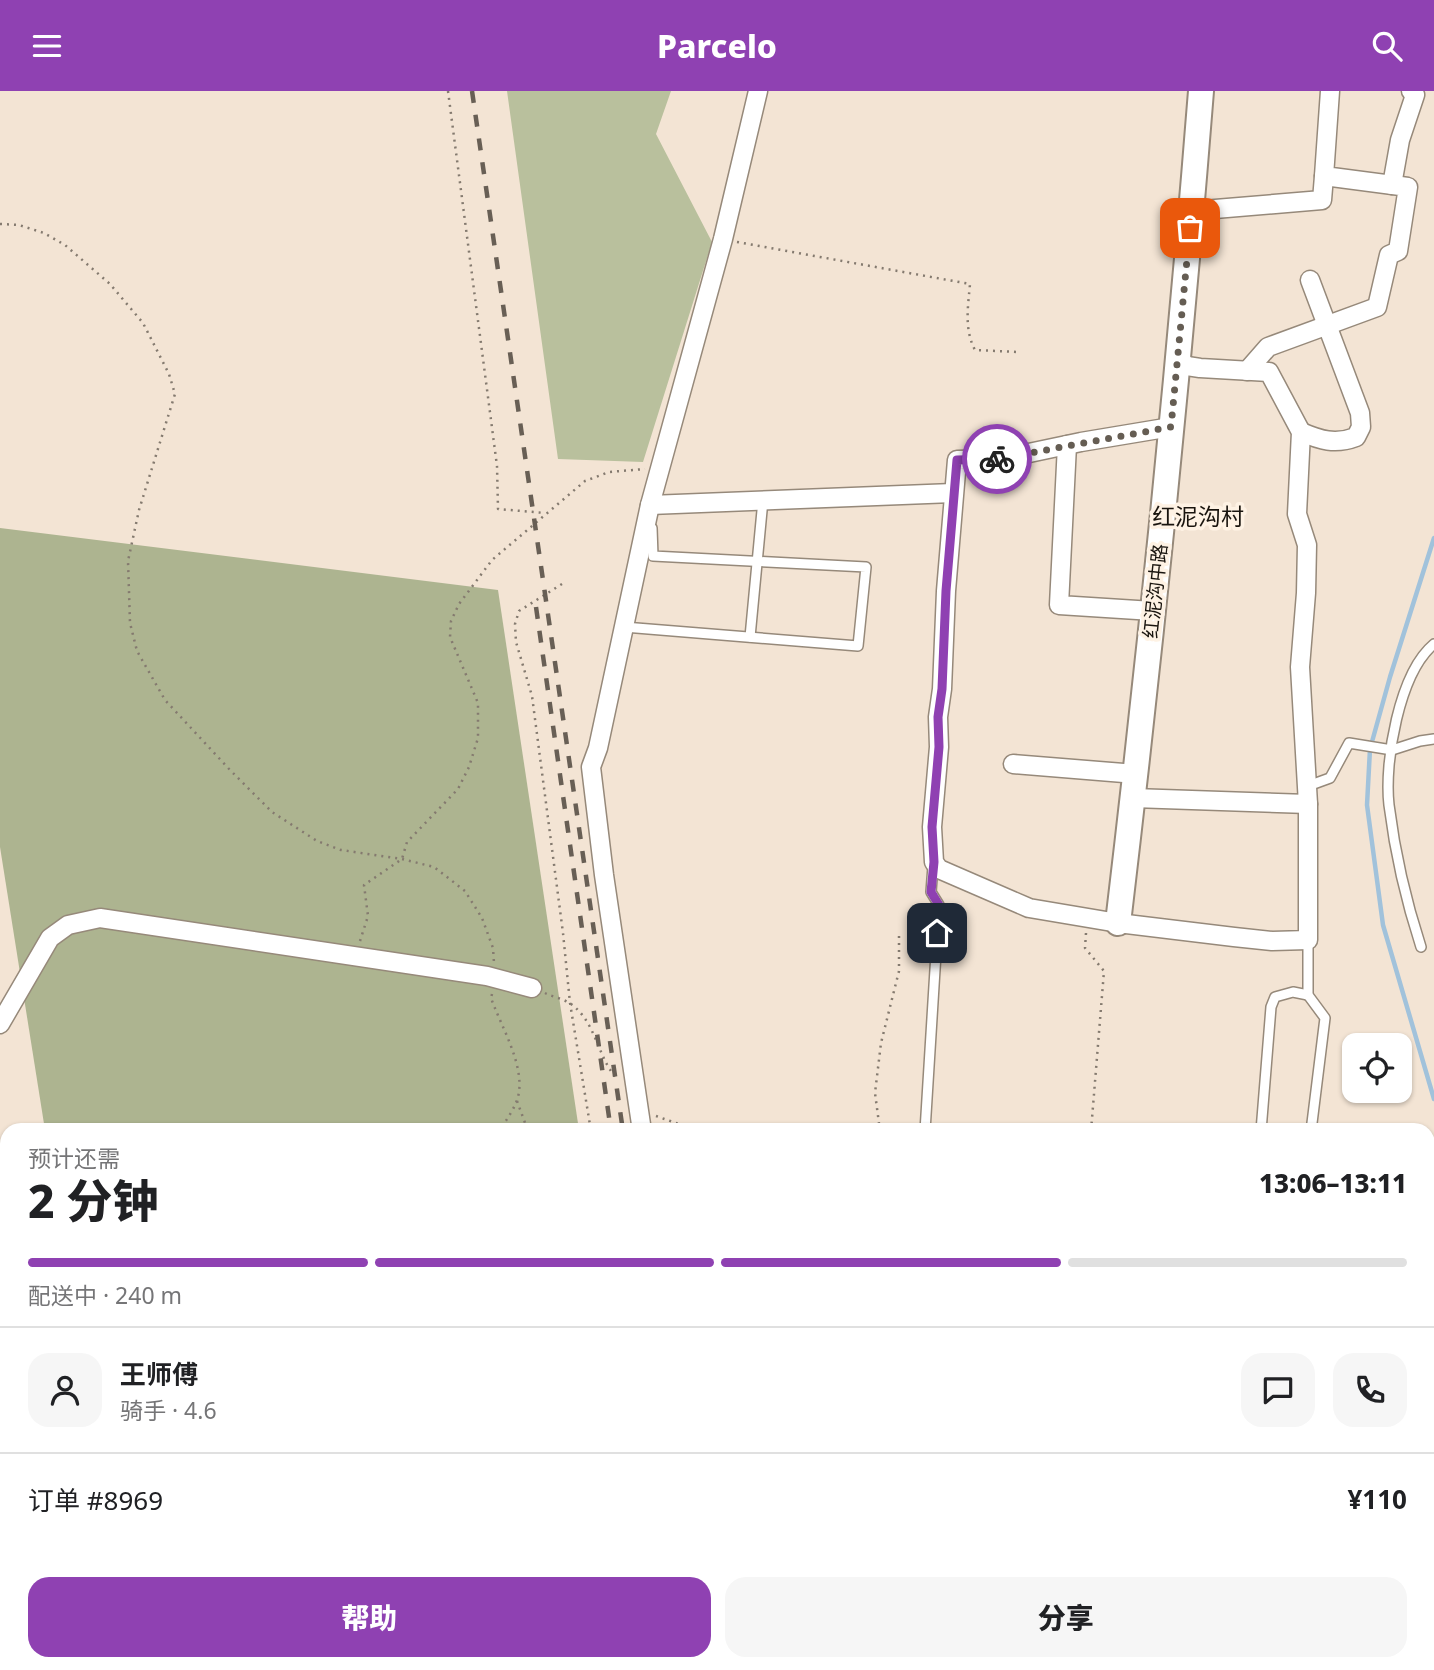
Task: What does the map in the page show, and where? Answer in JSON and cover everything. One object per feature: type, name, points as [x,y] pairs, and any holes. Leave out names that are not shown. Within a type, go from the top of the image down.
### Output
[{"type":"street","points":[[641,1123],[604,875],[591,767],[598,748],[650,505],[723,239],[758,91]]},
{"type":"street","name":"红泥沟中路","points":[[1106,921],[1134,786],[1178,358],[1201,91]]},
{"type":"street","points":[[1191,211],[1322,200],[1330,91]]},
{"type":"street","points":[[1392,185],[1400,140],[1415,95],[1411,91]]},
{"type":"street","points":[[1247,371],[1268,347],[1377,307],[1388,255],[1398,251],[1408,187],[1324,176]]},
{"type":"street","points":[[1301,432],[1319,440],[1341,443],[1356,437],[1361,427],[1360,413],[1310,279]]},
{"type":"street","points":[[1171,427],[1001,459],[957,460],[938,717],[939,747],[932,827],[934,862],[939,869],[1030,908],[1106,921],[1272,941],[1308,940],[1308,786],[1300,667],[1307,545],[1297,514],[1301,432],[1269,372],[1187,366],[1178,358]]},
{"type":"street","points":[[1067,445],[1059,605],[1153,611]]},
{"type":"street","points":[[650,505],[953,493]]},
{"type":"street","points":[[1013,764],[1134,786],[1308,804]]},
{"type":"street","points":[[0,1024],[50,938],[68,925],[100,918],[494,978],[532,988]]},
{"type":"lane","points":[[750,637],[763,500]]},
{"type":"lane","points":[[624,627],[858,646],[866,567],[653,556],[650,505]]},
{"type":"lane","points":[[1421,947],[1409,910],[1389,803],[1392,736],[1402,698],[1412,671],[1424,652],[1434,644]]},
{"type":"lane","points":[[1308,786],[1330,778],[1349,743],[1392,750],[1434,739]]},
{"type":"lane","points":[[925,1123],[939,905],[931,892],[934,862]]},
{"type":"lane","points":[[1308,940],[1308,995],[1325,1018],[1312,1123]]},
{"type":"lane","points":[[1262,1123],[1271,1007],[1275,997],[1293,992],[1308,995]]},
{"type":"path","points":[[448,91],[497,466],[498,509],[546,513]]},
{"type":"path","points":[[0,224],[19,225],[44,233],[65,245],[110,284],[143,323],[169,375],[175,394],[139,510],[128,561],[130,623],[137,651],[164,700],[272,811],[317,841],[341,850],[402,859],[434,867],[465,891],[482,918],[493,948],[494,978],[491,998],[520,1069],[517,1101],[504,1123]]},
{"type":"path","points":[[723,239],[970,284],[967,318],[969,339],[975,350],[1017,352]]},
{"type":"path","points":[[355,956],[368,916],[364,885],[402,859],[407,842],[458,789],[469,767],[478,738],[478,703],[450,637],[451,621],[459,604],[492,560],[585,481],[609,472],[645,469],[664,455]]},
{"type":"path","points":[[562,584],[519,611],[515,624],[516,642],[532,696],[570,1003],[590,1123]]},
{"type":"path","points":[[1092,1123],[1104,971],[1086,948],[1086,932],[1106,921]]},
{"type":"path","points":[[879,1123],[875,1093],[881,1043],[899,971],[899,932]]},
{"type":"path","points":[[532,988],[570,1003],[587,1020],[609,1071],[638,1102],[662,1120],[672,1123]]},
{"type":"path","points":[[517,1101],[525,1123]]},
{"type":"green space","points":[[507,91],[671,91],[656,134],[712,242],[643,462],[558,459]]},
{"type":"green space","points":[[0,528],[498,590],[578,1123],[44,1123],[0,847]]},
{"type":"waterway","points":[[1434,538],[1370,749],[1367,805],[1383,925],[1434,1099]]},
{"type":"railway","points":[[472,91],[622,1123]]},
{"type":"railway","points":[[536,607],[610,1123]]},
{"type":"way so far","points":[[997,459],[1171,427],[1190,228]]},
{"type":"district","name":"红泥沟村","points":[[1198,517]]},
{"type":"route","points":[[937,933],[939,905],[931,892],[934,862],[932,827],[957,460],[997,459]]}]
